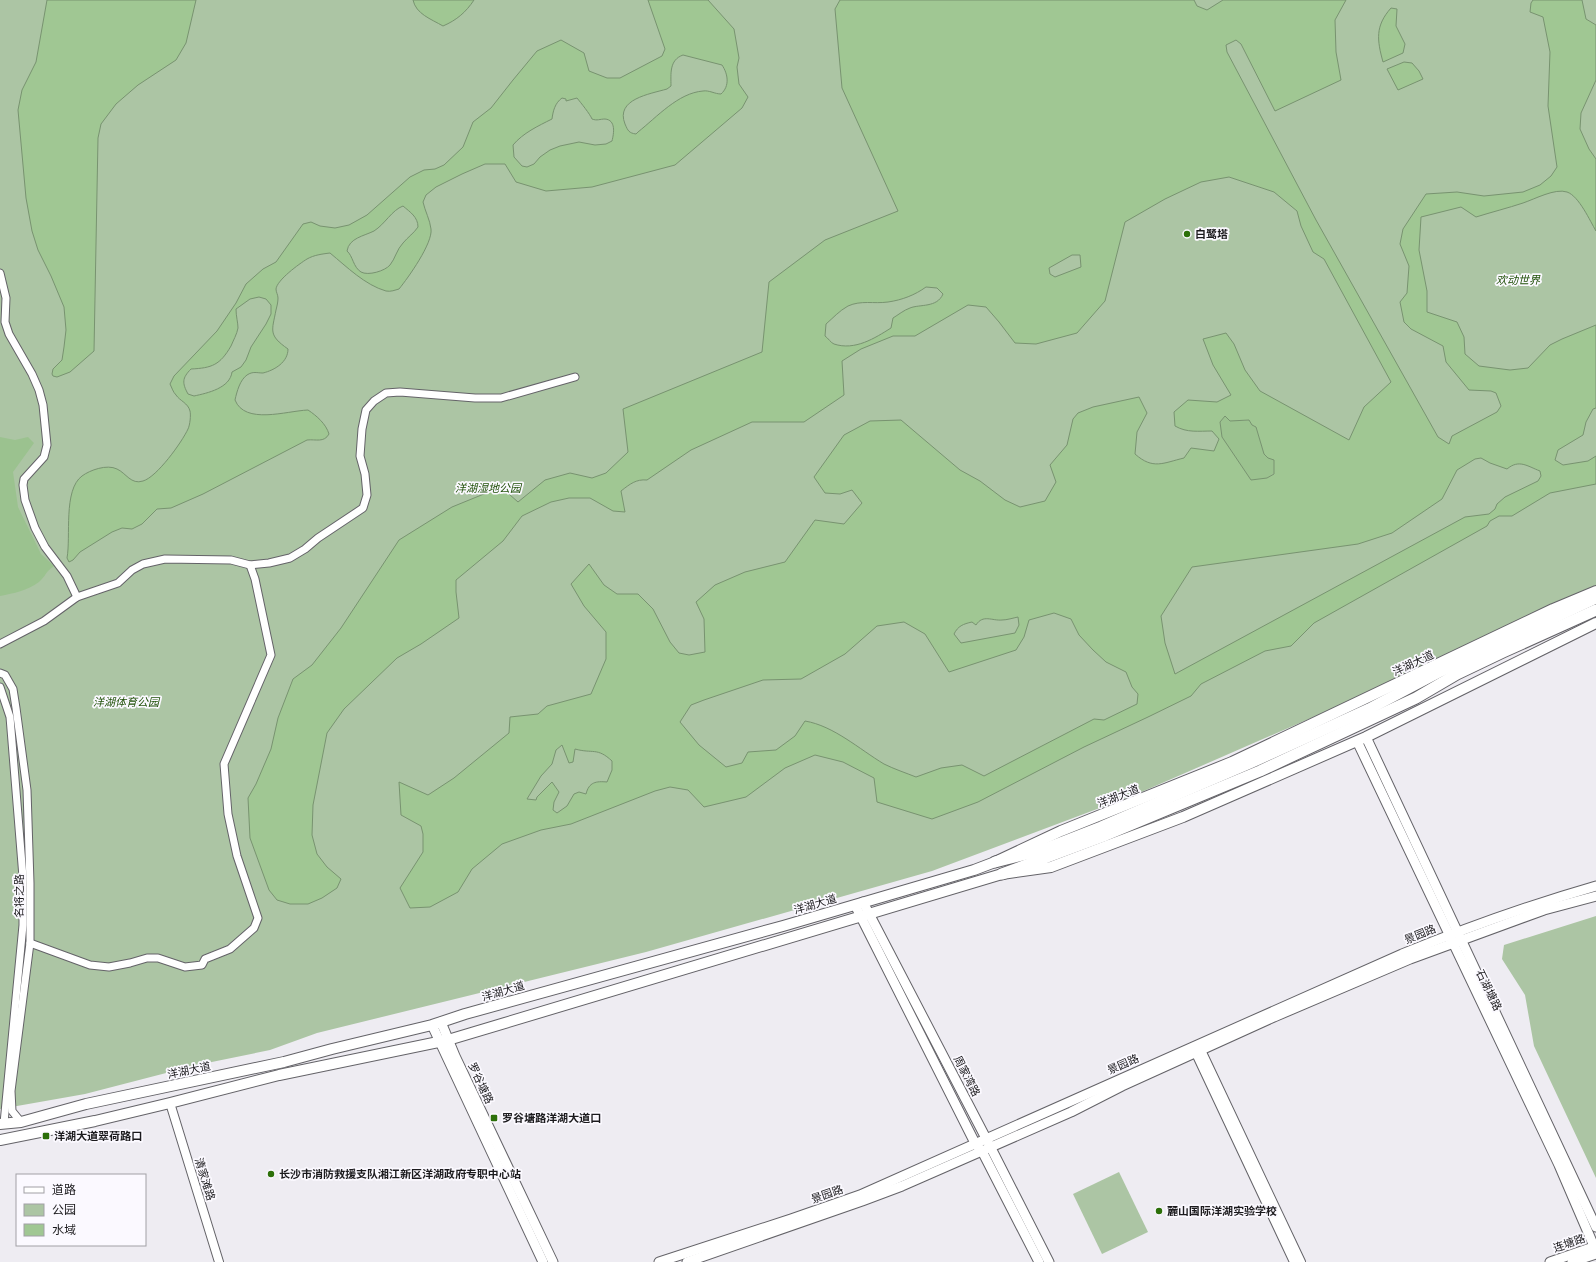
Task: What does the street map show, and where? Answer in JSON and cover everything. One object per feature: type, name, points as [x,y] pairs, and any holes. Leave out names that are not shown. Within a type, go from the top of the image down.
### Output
[{"type":"highway","points":[[1002,874],[1104,831],[1370,709],[1405,692],[1442,671],[1596,598]]},
{"type":"highway","points":[[995,862],[1042,850],[1104,831],[1260,771],[1416,698],[1457,674],[1596,610]]},
{"type":"main road","name":"洋湖大道","points":[[2,1123],[21,1122],[86,1104],[284,1062],[437,1024],[465,1014],[974,870],[995,862],[1061,831],[1232,762],[1596,590]]},
{"type":"main road","points":[[0,1140],[95,1121],[168,1104],[279,1075],[444,1041],[1002,874],[1051,867],[1183,817],[1362,739],[1596,623]]},
{"type":"main road","name":"石湖塘路","points":[[1362,739],[1455,937],[1559,1165],[1595,1250]]},
{"type":"main road","name":"景园路","points":[[687,1262],[862,1202],[979,1148],[986,1139],[1197,1048],[1410,959],[1455,937],[1547,900],[1596,886]]},
{"type":"main road","name":"景园路","points":[[1455,937],[1596,896]]},
{"type":"main road","name":"周家湾路","points":[[859,903],[979,1148],[1039,1262]]},
{"type":"main road","name":"周家湾路","points":[[865,915],[991,1148],[1049,1262]]},
{"type":"main road","name":"石湖塘路","points":[[1455,937],[1596,1227]]},
{"type":"main road","points":[[437,1024],[444,1041]]},
{"type":"main road","name":"罗谷塘路","points":[[444,1041],[543,1262]]},
{"type":"main road","name":"罗谷塘路","points":[[444,1041],[553,1262]]},
{"type":"main road","name":"景园路","points":[[659,1262],[791,1220],[860,1195],[979,1148],[991,1148],[1071,1112],[1197,1048]]},
{"type":"main road","name":"连塘路","points":[[1550,1262],[1595,1250]]},
{"type":"main road","name":"连塘路","points":[[1572,1262],[1595,1250]]},
{"type":"street","points":[[0,273],[6,298],[5,322],[9,334],[32,374],[43,404],[47,445],[44,457],[24,479],[22,485],[25,500],[35,528],[45,547],[68,576],[77,597]]},
{"type":"street","points":[[0,644],[44,621],[77,597],[118,583],[132,570],[143,564],[165,559],[231,560],[250,565],[269,564],[290,558],[306,549],[324,534],[363,508],[367,495],[365,474],[360,456],[362,429],[366,410],[374,401],[386,394],[400,392],[475,398],[501,398],[575,377]]},
{"type":"street","points":[[30,943],[90,965],[109,967],[147,958],[158,958],[185,967],[202,965],[205,959],[230,950],[254,928],[258,918],[237,856],[228,814],[224,764],[271,655],[255,578],[250,565]]},
{"type":"street","name":"名将之路","points":[[0,673],[5,675],[12,689],[16,708],[26,790],[30,883],[30,943],[11,1091],[12,1111],[21,1122]]},
{"type":"street","name":"名将之路","points":[[0,687],[10,717],[23,877],[23,925],[2,1123]]},
{"type":"street","points":[[1197,1048],[1294,1262]]},
{"type":"street","points":[[1197,1048],[1301,1262]]},
{"type":"street","name":"清家滩路","points":[[168,1104],[214,1262]]},
{"type":"street","name":"清家滩路","points":[[168,1104],[219,1262]]},
{"type":"green space","name":"洋湖湿地公园","points":[[0,0],[1596,0],[1596,586],[1334,708],[1137,794],[932,871],[646,952],[317,1033],[270,1050],[197,1065],[85,1094],[0,1109]]},
{"type":"green space","points":[[1596,916],[1596,1178],[1534,1046],[1525,995],[1502,959],[1504,945]]},
{"type":"green space","points":[[1119,1172],[1148,1232],[1102,1254],[1073,1194]]},
{"type":"shaded area","points":[[1225,416],[1243,421],[1249,420],[1252,425],[1256,427],[1264,454],[1274,459],[1274,473],[1267,478],[1251,480],[1222,437],[1220,422]]},
{"type":"shaded area","points":[[0,437],[15,440],[28,437],[34,443],[13,472],[18,507],[41,554],[54,566],[39,582],[30,588],[0,596]]},
{"type":"water","points":[[47,0],[196,0],[186,43],[176,60],[138,85],[116,104],[101,124],[98,138],[94,351],[70,372],[57,377],[53,376],[52,374],[53,369],[62,360],[66,330],[64,307],[38,250],[32,231],[26,198],[18,110],[22,90],[36,62]]},
{"type":"water","points":[[413,0],[474,0],[461,15],[443,26],[421,13],[417,9]]},
{"type":"water","points":[[648,0],[708,0],[734,29],[739,58],[737,67],[739,84],[748,97],[742,108],[675,165],[592,187],[546,191],[516,182],[505,164],[485,164],[436,187],[426,195],[423,202],[430,222],[431,235],[419,260],[399,289],[386,291],[378,288],[356,275],[330,253],[315,256],[303,261],[280,281],[276,289],[278,300],[273,323],[273,332],[277,340],[288,349],[286,358],[280,365],[272,370],[247,375],[238,389],[235,400],[240,408],[257,414],[267,415],[308,410],[318,418],[328,430],[329,434],[327,437],[322,440],[307,440],[203,494],[171,508],[157,509],[142,524],[132,529],[122,528],[112,532],[80,552],[73,560],[69,562],[67,558],[69,514],[72,492],[76,483],[82,476],[89,472],[104,467],[117,469],[132,480],[139,482],[149,478],[162,466],[180,442],[190,423],[189,408],[175,394],[170,384],[174,376],[217,331],[236,303],[246,284],[263,269],[276,262],[303,224],[311,222],[320,226],[335,228],[349,225],[367,215],[410,177],[424,170],[435,169],[444,165],[463,147],[473,122],[491,108],[537,51],[561,40],[584,53],[589,71],[607,78],[620,78],[662,56],[665,49]],"holes":[[[683,55],[722,65],[727,76],[727,84],[724,91],[721,94],[705,91],[685,96],[668,107],[636,134],[630,132],[625,124],[623,116],[625,109],[629,103],[636,99],[667,89],[671,86],[672,68],[678,57]],[[562,98],[566,99],[566,101],[577,98],[592,119],[609,120],[613,124],[614,131],[612,141],[606,144],[595,145],[579,142],[560,146],[550,150],[540,157],[534,164],[527,167],[522,166],[514,157],[513,145],[526,133],[552,119],[558,102]],[[403,206],[411,213],[417,220],[418,227],[401,245],[392,263],[388,267],[372,273],[361,272],[358,270],[347,251],[348,247],[354,240],[378,228]],[[259,297],[266,299],[271,305],[271,314],[251,347],[246,360],[241,367],[232,372],[227,382],[218,389],[200,395],[194,396],[188,394],[184,384],[186,375],[191,369],[205,368],[215,364],[223,357],[231,346],[236,335],[238,326],[236,309],[250,299]]]},
{"type":"water","points":[[840,0],[1194,0],[1197,6],[1207,10],[1223,0],[1346,0],[1335,20],[1336,52],[1341,80],[1275,111],[1241,44],[1236,40],[1226,45],[1227,52],[1316,220],[1438,437],[1449,444],[1452,436],[1497,412],[1501,406],[1496,393],[1491,391],[1469,390],[1446,362],[1443,346],[1411,329],[1404,322],[1400,302],[1407,293],[1409,266],[1400,244],[1403,229],[1426,194],[1457,192],[1484,196],[1523,192],[1540,185],[1551,176],[1557,167],[1548,106],[1550,52],[1543,17],[1530,12],[1531,3],[1533,0],[1582,0],[1586,19],[1596,25],[1596,80],[1581,113],[1580,129],[1589,149],[1596,159],[1596,231],[1576,198],[1567,192],[1557,191],[1476,217],[1461,207],[1421,217],[1419,250],[1427,291],[1427,312],[1457,322],[1464,337],[1465,354],[1479,366],[1510,370],[1528,368],[1550,345],[1596,325],[1596,408],[1593,409],[1586,422],[1583,435],[1558,450],[1555,460],[1563,465],[1588,461],[1596,456],[1596,484],[1550,493],[1512,516],[1499,516],[1490,521],[1487,526],[1314,623],[1291,646],[1265,651],[1201,684],[1191,696],[1084,747],[978,802],[932,819],[877,802],[874,778],[843,762],[815,755],[785,768],[746,797],[704,807],[688,790],[670,787],[655,791],[571,824],[541,830],[502,844],[472,869],[458,892],[430,907],[410,908],[400,888],[423,852],[423,834],[421,826],[401,815],[399,782],[428,795],[454,778],[509,733],[510,717],[538,714],[547,706],[591,694],[606,659],[606,632],[584,606],[571,584],[589,564],[604,585],[617,594],[638,594],[653,609],[670,642],[679,653],[689,655],[705,652],[704,619],[696,602],[715,585],[745,572],[785,562],[815,520],[844,524],[862,503],[852,490],[840,494],[825,493],[814,477],[844,435],[870,421],[901,420],[960,470],[980,481],[1005,500],[1020,507],[1045,501],[1056,482],[1050,465],[1067,445],[1073,419],[1078,413],[1093,407],[1139,397],[1147,413],[1137,432],[1135,454],[1147,462],[1158,464],[1184,458],[1191,448],[1214,451],[1219,439],[1212,431],[1189,431],[1175,426],[1174,412],[1188,400],[1217,402],[1231,395],[1213,365],[1203,339],[1226,333],[1234,344],[1245,370],[1260,391],[1349,440],[1364,407],[1391,382],[1324,259],[1313,252],[1301,226],[1297,211],[1274,192],[1229,177],[1201,182],[1165,199],[1125,222],[1105,301],[1077,333],[1036,344],[1015,343],[986,307],[968,305],[915,336],[893,336],[861,349],[842,361],[844,395],[804,422],[752,422],[691,450],[647,480],[640,480],[630,484],[621,491],[625,512],[613,511],[590,498],[569,498],[551,502],[522,516],[503,541],[456,580],[459,618],[421,644],[397,658],[344,709],[327,733],[313,805],[312,835],[317,854],[327,867],[341,879],[337,888],[322,898],[308,904],[290,904],[277,900],[269,890],[250,838],[248,798],[256,784],[271,749],[278,718],[293,679],[312,665],[341,628],[399,540],[452,507],[501,487],[518,502],[545,480],[570,473],[592,478],[606,473],[628,452],[623,409],[762,352],[769,282],[825,240],[898,211],[842,88],[835,9]],"holes":[[[1072,255],[1080,255],[1081,267],[1055,277],[1050,274],[1049,268]],[[926,287],[937,288],[943,294],[937,302],[933,304],[914,307],[903,311],[893,318],[891,328],[878,336],[857,345],[842,346],[833,343],[825,336],[826,324],[848,306],[858,303],[893,301],[908,297]],[[1225,416],[1230,421],[1249,420],[1252,425],[1256,427],[1264,454],[1268,458],[1274,460],[1274,474],[1267,478],[1251,480],[1222,437],[1220,422]],[[1481,458],[1507,469],[1515,464],[1523,464],[1540,471],[1541,476],[1538,481],[1505,497],[1489,514],[1465,517],[1175,674],[1165,643],[1161,616],[1192,567],[1358,544],[1392,533],[1442,499],[1457,470],[1475,459]],[[1054,613],[1071,619],[1079,635],[1093,650],[1106,662],[1126,672],[1132,687],[1138,694],[1137,704],[1104,720],[1094,719],[984,776],[962,765],[941,768],[916,777],[884,764],[836,733],[805,721],[795,736],[776,750],[748,752],[742,763],[726,767],[699,745],[680,722],[691,705],[704,700],[763,680],[801,679],[845,654],[877,626],[904,622],[925,634],[949,672],[1016,650],[1024,637],[1029,620]],[[1018,617],[1019,625],[1015,633],[961,643],[954,634],[959,627],[972,622],[976,625],[985,619],[1006,620]],[[562,745],[569,763],[573,762],[575,749],[598,752],[612,761],[612,770],[607,782],[594,783],[589,787],[586,794],[579,792],[574,794],[567,806],[557,813],[553,810],[554,802],[559,792],[552,782],[537,797],[536,800],[527,799],[541,776],[552,764],[556,750]]]},
{"type":"water","points":[[1391,8],[1397,9],[1396,26],[1405,44],[1403,53],[1383,62],[1379,47],[1380,27],[1382,21]]},
{"type":"water","points":[[1404,62],[1412,63],[1419,71],[1423,79],[1398,90],[1387,69]]},
{"type":"place","name":"白鹭塔","points":[[1187,234]]},
{"type":"place","name":"罗谷塘路洋湖大道口","points":[[494,1118]]},
{"type":"place","name":"洋湖大道翠荷路口","points":[[46,1136]]},
{"type":"place","name":"长沙市消防救援支队湘江新区洋湖政府专职中心站","points":[[271,1174]]},
{"type":"place","name":"麓山国际洋湖实验学校","points":[[1159,1211]]},
{"type":"park label","name":"欢动世界","points":[[1518,280]]},
{"type":"park label","name":"洋湖体育公园","points":[[126,702]]}]
